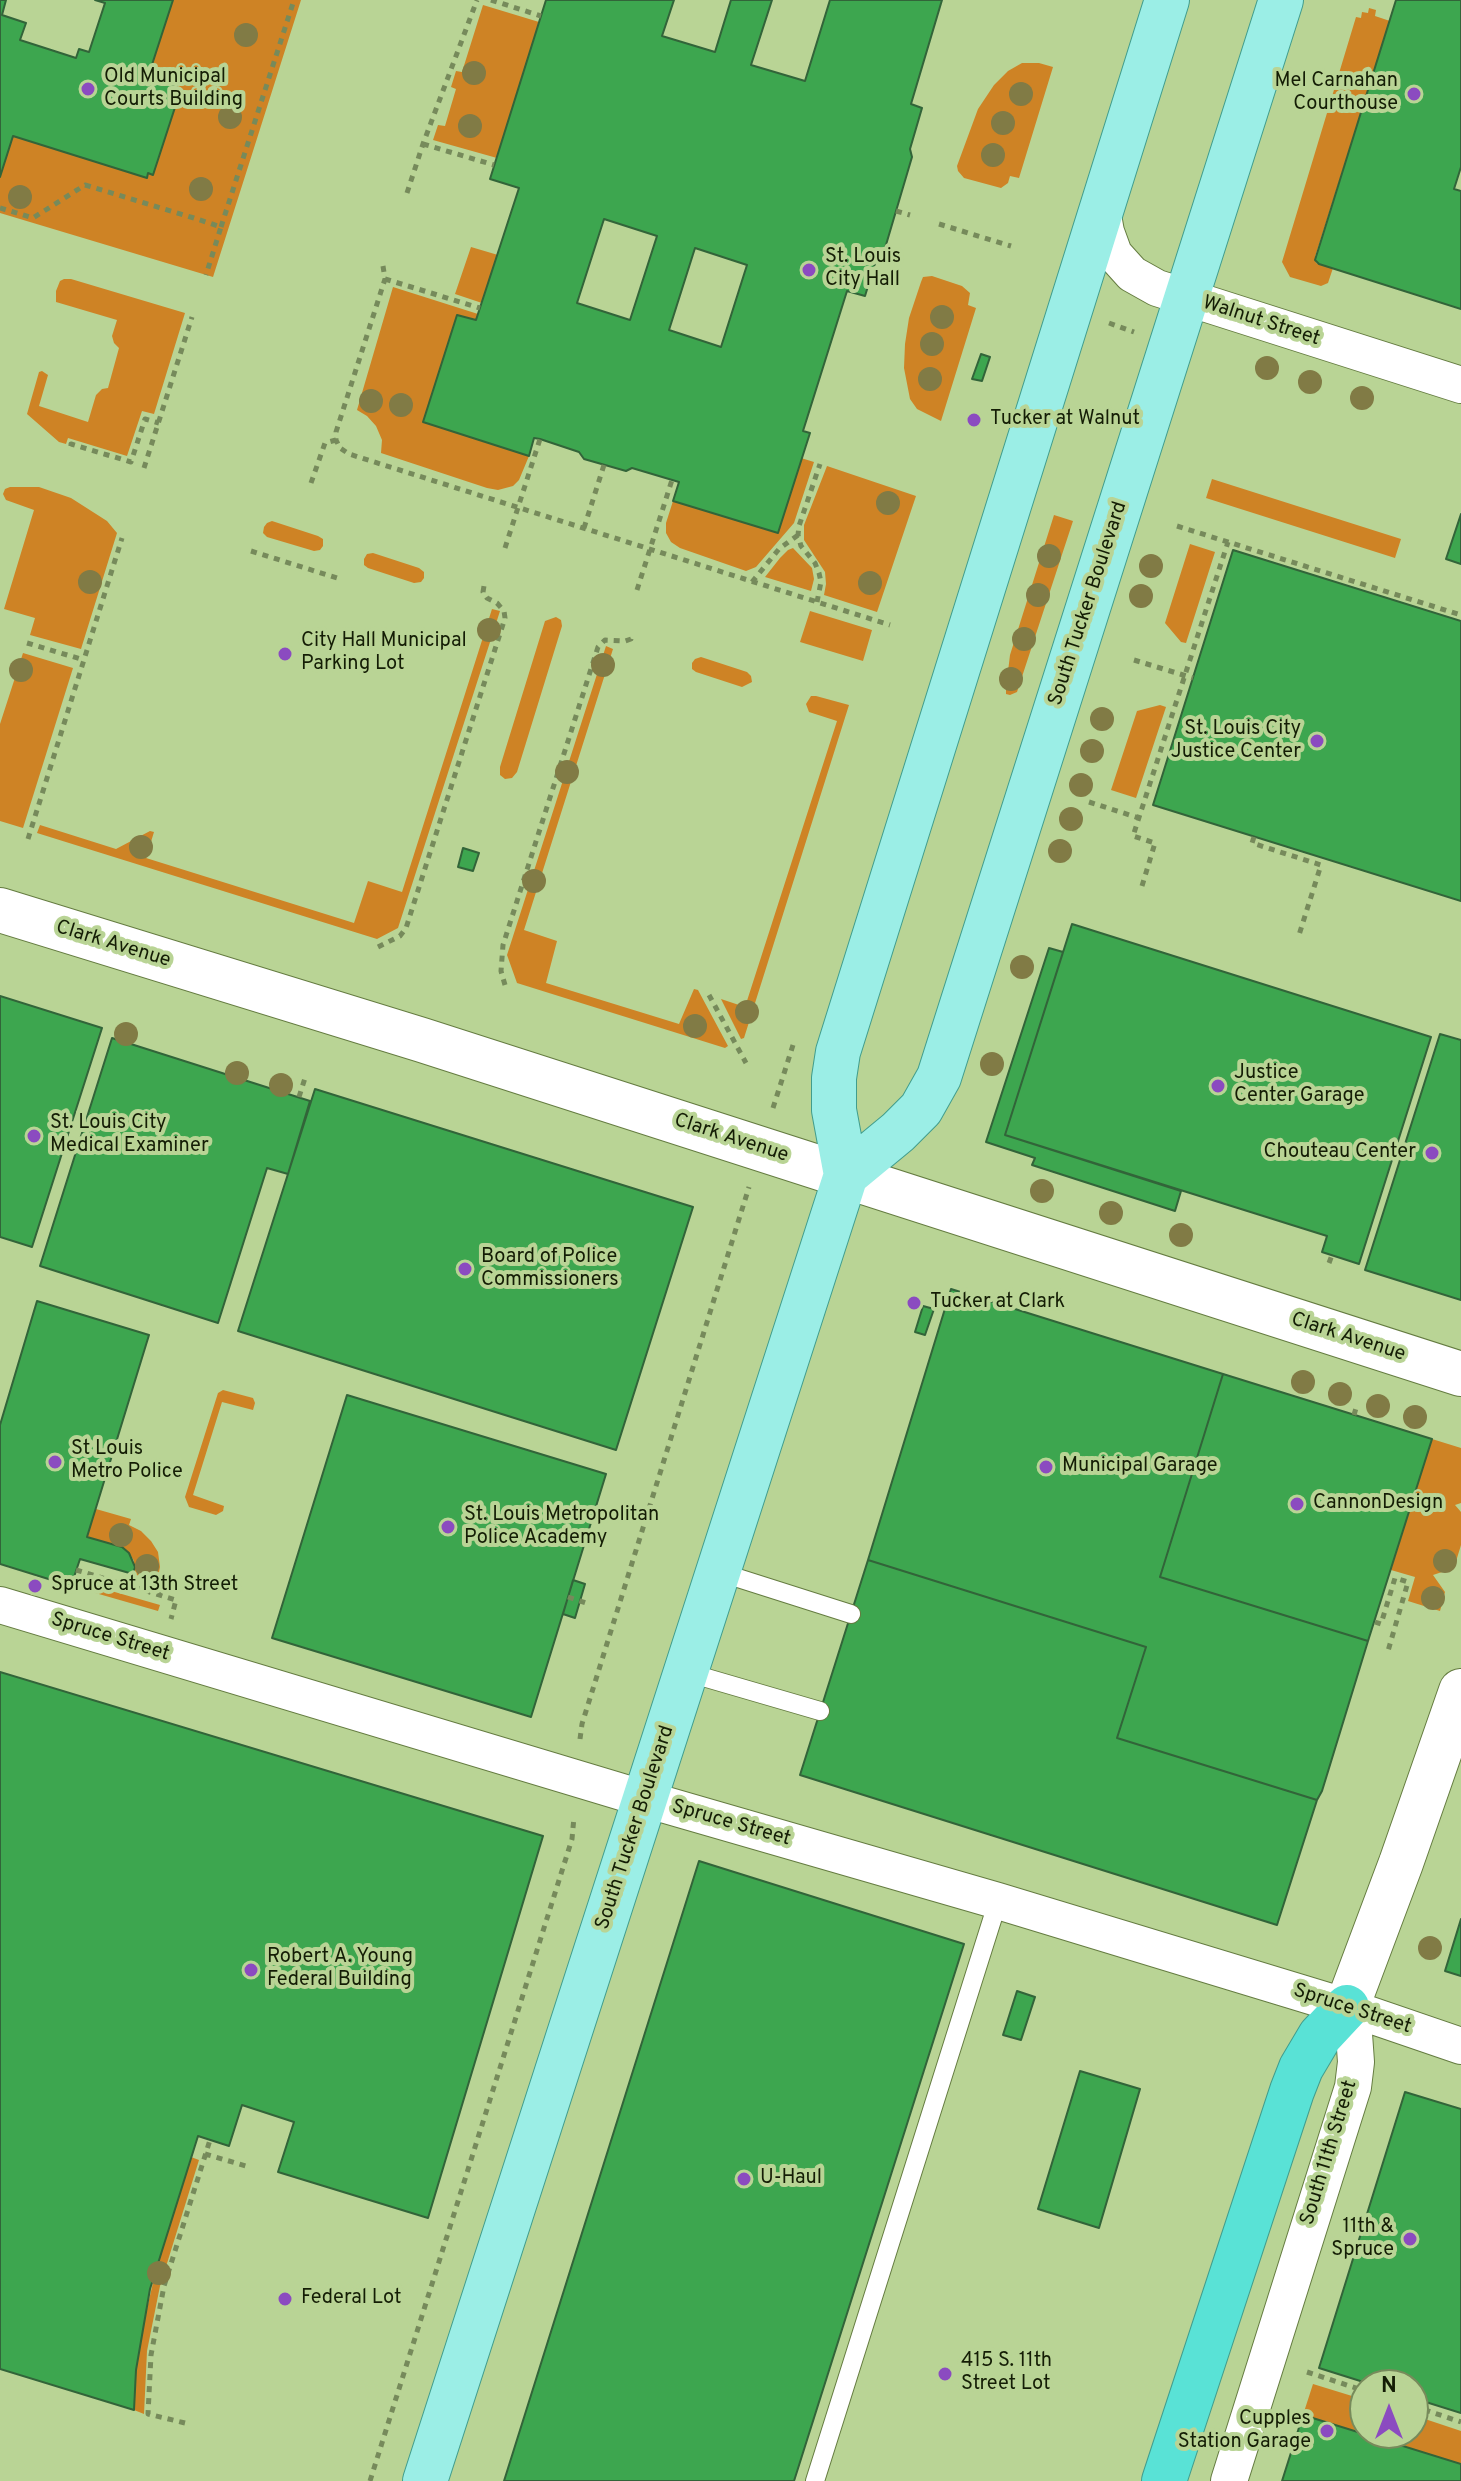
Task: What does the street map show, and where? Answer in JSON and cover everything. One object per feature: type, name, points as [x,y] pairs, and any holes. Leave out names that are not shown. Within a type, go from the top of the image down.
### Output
[{"type":"highway","points":[[1164,2481],[1301,2068],[1320,2036],[1347,2007]]},
{"type":"main road","name":"South Tucker Boulevard","points":[[425,2481],[846,1175],[834,1110],[838,1052],[1167,0]]},
{"type":"main road","name":"South Tucker Boulevard","points":[[846,1175],[921,1109],[939,1077],[1281,0]]},
{"type":"street","name":"Walnut Street","points":[[1102,210],[1114,254],[1132,274],[1157,288],[1461,385]]},
{"type":"street","name":"Clark Avenue","points":[[0,910],[422,1040],[1461,1374]]},
{"type":"street","name":"Spruce Street","points":[[0,1605],[645,1799],[998,1901],[1347,2007],[1461,2046]]},
{"type":"street","points":[[1347,2007],[1461,1691]]},
{"type":"street","name":"South 11th Street","points":[[1229,2481],[1353,2087],[1356,2062],[1354,2034],[1347,2007]]},
{"type":"lane","points":[[719,1572],[851,1614]]},
{"type":"lane","points":[[686,1672],[820,1711]]},
{"type":"lane","points":[[815,2481],[998,1901]]},
{"type":"path","points":[[206,275],[294,0]]},
{"type":"path","points":[[407,193],[477,0]]},
{"type":"path","points":[[491,0],[541,16]]},
{"type":"path","points":[[423,144],[494,165]]},
{"type":"path","points":[[0,208],[33,218],[85,185],[221,227]]},
{"type":"path","points":[[896,211],[910,215]]},
{"type":"path","points":[[939,224],[1011,246]]},
{"type":"path","points":[[383,266],[385,279],[336,432],[340,448],[349,454],[890,625]]},
{"type":"path","points":[[385,279],[480,308]]},
{"type":"path","points":[[144,468],[192,317]]},
{"type":"path","points":[[1108,323],[1134,332]]},
{"type":"path","points":[[71,446],[131,462],[145,419],[159,423]]},
{"type":"path","points":[[505,548],[540,439]]},
{"type":"path","points":[[311,483],[325,443],[336,440]]},
{"type":"path","points":[[817,602],[821,582],[819,573],[801,546],[798,535],[820,464]]},
{"type":"path","points":[[584,528],[604,465]]},
{"type":"path","points":[[637,590],[672,480]]},
{"type":"path","points":[[1177,526],[1461,615]]},
{"type":"path","points":[[752,582],[779,549],[798,535]]},
{"type":"path","points":[[28,839],[122,538]]},
{"type":"path","points":[[1142,886],[1155,843],[1133,836],[1228,542]]},
{"type":"path","points":[[251,551],[337,578]]},
{"type":"path","points":[[378,947],[400,936],[406,928],[505,618],[504,611],[483,592],[484,586]]},
{"type":"path","points":[[505,985],[501,971],[503,945],[598,647],[605,640],[631,639],[632,634]]},
{"type":"path","points":[[27,643],[84,660]]},
{"type":"path","points":[[1134,660],[1193,678]]},
{"type":"path","points":[[1089,802],[1139,818]]},
{"type":"path","points":[[1254,837],[1252,843],[1321,865],[1299,935]]},
{"type":"path","points":[[709,995],[746,1063]]},
{"type":"path","points":[[299,1097],[306,1075]]},
{"type":"path","points":[[1329,1263],[1332,1255]]},
{"type":"path","points":[[76,1570],[176,1600],[171,1620]]},
{"type":"path","points":[[1375,1622],[1381,1624],[1395,1578],[1408,1582],[1388,1651]]},
{"type":"path","points":[[160,1595],[163,1584]]},
{"type":"path","points":[[568,1597],[589,1604]]},
{"type":"path","points":[[185,2423],[148,2414],[148,2386],[164,2286],[210,2140]]},
{"type":"path","points":[[205,2154],[246,2166]]},
{"type":"path","points":[[1307,2372],[1349,2386]]},
{"type":"path","points":[[370,2481],[403,2377]]},
{"type":"path","points":[[1429,2411],[1461,2422]]},
{"type":"shaded area","points":[[173,0],[301,0],[213,277],[0,213],[0,177],[13,136],[147,178],[148,173],[153,175],[180,93],[175,91],[176,86],[148,77]]},
{"type":"shaded area","points":[[483,5],[539,22],[497,158],[433,140],[438,125],[445,126],[456,89],[451,87],[456,71],[462,72]]},
{"type":"shaded area","points":[[1369,8],[1376,10],[1375,16],[1390,21],[1315,257],[1316,263],[1333,268],[1328,283],[1321,286],[1290,277],[1282,262],[1356,17],[1361,18],[1362,12],[1368,13]]},
{"type":"shaded area","points":[[1022,63],[1053,67],[1019,178],[1010,176],[1008,183],[1001,188],[964,178],[957,166],[978,109],[994,85]]},
{"type":"shaded area","points":[[471,247],[498,255],[482,303],[455,294]]},
{"type":"shaded area","points":[[932,276],[962,286],[970,293],[968,305],[976,308],[941,421],[917,409],[910,399],[904,368],[909,318],[923,277]]},
{"type":"shaded area","points":[[64,279],[185,313],[154,414],[142,411],[127,456],[68,438],[66,444],[59,442],[27,414],[39,372],[42,371],[48,375],[39,406],[88,422],[96,395],[108,388],[119,348],[112,336],[117,320],[56,302],[56,291]]},
{"type":"shaded area","points":[[393,287],[478,314],[476,320],[457,315],[423,422],[529,456],[519,480],[513,486],[498,490],[487,488],[381,453],[382,440],[376,426],[357,410]]},
{"type":"shaded area","points":[[801,458],[814,462],[794,523],[756,567],[746,571],[671,542],[666,533],[666,523],[673,501],[778,533]]},
{"type":"shaded area","points":[[827,466],[916,496],[877,612],[824,595],[825,572],[804,540],[804,525]]},
{"type":"shaded area","points":[[1212,479],[1401,539],[1395,558],[1206,498]]},
{"type":"shaded area","points":[[10,487],[39,487],[71,498],[107,521],[117,533],[81,649],[30,635],[35,618],[4,609],[34,510],[6,500],[3,494]]},
{"type":"shaded area","points":[[1054,515],[1073,521],[1017,692],[1006,694],[1010,655]]},
{"type":"shaded area","points":[[272,521],[318,536],[323,539],[323,546],[314,551],[267,537],[263,533],[264,527]]},
{"type":"shaded area","points":[[1190,544],[1215,552],[1186,643],[1181,642],[1165,623]]},
{"type":"shaded area","points":[[793,548],[812,568],[814,579],[811,591],[765,577],[780,558]]},
{"type":"shaded area","points":[[373,553],[419,568],[424,572],[424,578],[414,583],[368,568],[364,565],[364,559],[367,554]]},
{"type":"shaded area","points":[[492,609],[500,611],[398,928],[377,939],[37,833],[40,825],[116,849],[150,831],[154,832],[146,858],[354,923],[368,881],[402,892]]},
{"type":"shaded area","points":[[810,611],[872,630],[863,661],[800,642]]},
{"type":"shaded area","points":[[556,617],[561,620],[562,626],[517,772],[512,778],[505,779],[500,775],[500,767],[545,621]]},
{"type":"shaded area","points":[[606,646],[613,649],[524,930],[557,941],[546,983],[679,1024],[694,989],[698,990],[728,1046],[725,1048],[517,983],[507,955]]},
{"type":"shaded area","points":[[23,653],[73,668],[23,828],[0,821],[0,724]]},
{"type":"shaded area","points":[[701,657],[747,672],[752,682],[742,687],[696,672],[692,669],[692,663]]},
{"type":"shaded area","points":[[811,696],[849,705],[744,1038],[741,1039],[721,999],[745,1007],[837,721],[809,712],[806,704]]},
{"type":"shaded area","points":[[1160,705],[1166,707],[1136,798],[1111,790],[1137,711]]},
{"type":"shaded area","points":[[223,1390],[253,1398],[255,1403],[253,1410],[222,1402],[193,1495],[224,1506],[223,1511],[216,1515],[189,1507],[185,1497],[218,1393]]},
{"type":"shaded area","points":[[1432,1439],[1461,1448],[1461,1503],[1455,1505],[1461,1512],[1461,1545],[1454,1568],[1433,1575],[1445,1592],[1440,1611],[1408,1601],[1415,1577],[1391,1570]]},
{"type":"shaded area","points":[[96,1509],[131,1519],[129,1525],[151,1541],[158,1552],[160,1567],[157,1582],[133,1574],[134,1561],[122,1547],[87,1537]]},
{"type":"shaded area","points":[[73,1580],[160,1605],[158,1611],[71,1586]]},
{"type":"shaded area","points":[[191,2157],[199,2160],[160,2286],[147,2351],[144,2414],[134,2410],[142,2330],[159,2257]]},
{"type":"shaded area","points":[[1313,2384],[1349,2395],[1349,2429],[1303,2415]]},
{"type":"shaded area","points":[[1429,2420],[1461,2431],[1461,2464],[1413,2449],[1429,2449]]},
{"type":"building","name":"Old Municipal Courts Building","points":[[0,0],[6,0],[2,15],[26,23],[20,40],[76,58],[79,49],[89,52],[105,3],[95,0],[173,0],[148,77],[177,86],[175,91],[180,92],[153,175],[148,173],[147,178],[13,136],[0,177]]},
{"type":"building","name":"St. Louis City Hall","points":[[546,0],[674,0],[662,36],[715,52],[731,0],[772,0],[751,65],[805,81],[830,0],[942,0],[911,104],[922,108],[910,149],[912,157],[883,255],[876,260],[865,296],[847,291],[803,431],[810,433],[778,533],[673,501],[679,482],[632,468],[626,471],[584,459],[579,452],[540,439],[534,438],[529,456],[423,422],[457,315],[476,320],[519,188],[490,179]],"holes":[[[604,219],[657,236],[630,320],[577,303]],[[695,248],[747,265],[721,347],[669,330]]]},
{"type":"building","name":"Mel Carnahan Courthouse","points":[[1396,0],[1461,0],[1461,167],[1454,189],[1461,191],[1461,309],[1319,264],[1315,260]]},
{"type":"building","points":[[981,354],[990,357],[982,381],[972,379]]},
{"type":"building","points":[[1461,514],[1461,564],[1446,559]]},
{"type":"building","name":"St. Louis City Justice Center","points":[[1233,550],[1461,621],[1461,901],[1153,805]]},
{"type":"building","points":[[463,848],[479,853],[473,871],[458,867]]},
{"type":"building","name":"Justice Center Garage","points":[[1072,924],[1431,1037],[1359,1264],[1322,1252],[1327,1236],[1005,1135]]},
{"type":"building","points":[[1049,948],[1063,952],[1005,1135],[1181,1191],[1175,1211],[1032,1165],[1035,1158],[986,1142]]},
{"type":"building","name":"St. Louis City Medical Examiner","points":[[0,996],[102,1028],[32,1247],[0,1237]]},
{"type":"building","name":"Chouteau Center","points":[[1440,1034],[1461,1040],[1461,1300],[1365,1270]]},
{"type":"building","points":[[112,1038],[310,1101],[288,1174],[267,1168],[218,1323],[40,1266]]},
{"type":"building","name":"Board of Police Commissioners","points":[[315,1089],[693,1207],[616,1450],[238,1331]]},
{"type":"building","name":"Municipal Garage","points":[[951,1289],[1223,1374],[1160,1577],[1368,1641],[1317,1800],[1117,1738],[1146,1647],[868,1560]]},
{"type":"building","name":"St Louis Metro Police","points":[[37,1301],[149,1335],[87,1537],[122,1547],[129,1553],[135,1567],[133,1574],[80,1559],[71,1586],[0,1564],[0,1425]]},
{"type":"building","points":[[923,1306],[934,1309],[925,1335],[915,1332]]},
{"type":"building","name":"CannonDesign","points":[[1223,1374],[1432,1439],[1368,1641],[1160,1577]]},
{"type":"building","name":"St. Louis Metropolitan Police Academy","points":[[347,1395],[606,1474],[531,1717],[272,1638]]},
{"type":"building","points":[[868,1560],[1146,1647],[1117,1738],[1317,1800],[1277,1925],[800,1775]]},
{"type":"building","points":[[573,1580],[585,1584],[575,1618],[563,1614]]},
{"type":"building","name":"Robert A. Young Federal Building","points":[[0,1672],[543,1836],[428,2218],[278,2172],[294,2122],[242,2105],[229,2146],[198,2136],[150,2289],[136,2370],[134,2410],[0,2369]]},
{"type":"building","name":"U-Haul","points":[[699,1861],[964,1944],[794,2481],[504,2481]]},
{"type":"building","points":[[1461,1919],[1461,1976],[1445,1971]]},
{"type":"building","points":[[1017,1991],[1035,1997],[1021,2040],[1003,2035]]},
{"type":"building","points":[[1080,2071],[1140,2089],[1099,2228],[1038,2209]]},
{"type":"building","name":"11th & Spruce","points":[[1405,2092],[1461,2109],[1461,2413],[1429,2403],[1429,2369],[1349,2369],[1349,2377],[1319,2368]]},
{"type":"building","name":"Cupples Station Garage","points":[[1303,2415],[1349,2429],[1349,2449],[1413,2449],[1461,2464],[1461,2481],[1282,2481]]},
{"type":"place","name":"Old Municipal Courts Building","points":[[88,89]]},
{"type":"place","name":"Mel Carnahan Courthouse","points":[[1414,94]]},
{"type":"place","name":"St. Louis City Hall","points":[[809,270]]},
{"type":"place","name":"Tucker at Walnut","points":[[974,420]]},
{"type":"place","name":"City Hall Municipal Parking Lot","points":[[285,654]]},
{"type":"place","name":"St. Louis City Justice Center","points":[[1317,741]]},
{"type":"place","name":"Justice Center Garage","points":[[1218,1086]]},
{"type":"place","name":"St. Louis City Medical Examiner","points":[[34,1136]]},
{"type":"place","name":"Chouteau Center","points":[[1432,1153]]},
{"type":"place","name":"Board of Police Commissioners","points":[[465,1269]]},
{"type":"place","name":"Tucker at Clark","points":[[914,1303]]},
{"type":"place","name":"St Louis Metro Police","points":[[55,1462]]},
{"type":"place","name":"Municipal Garage","points":[[1046,1467]]},
{"type":"place","name":"CannonDesign","points":[[1297,1504]]},
{"type":"place","name":"St. Louis Metropolitan Police Academy","points":[[448,1527]]},
{"type":"place","name":"Spruce at 13th Street","points":[[35,1586]]},
{"type":"place","name":"Robert A. Young Federal Building","points":[[251,1970]]},
{"type":"place","name":"U-Haul","points":[[744,2179]]},
{"type":"place","name":"11th & Spruce","points":[[1410,2239]]},
{"type":"place","name":"Federal Lot","points":[[285,2299]]},
{"type":"place","name":"415 S. 11th Street Lot","points":[[945,2374]]},
{"type":"place","name":"Cupples Station Garage","points":[[1327,2431]]}]
